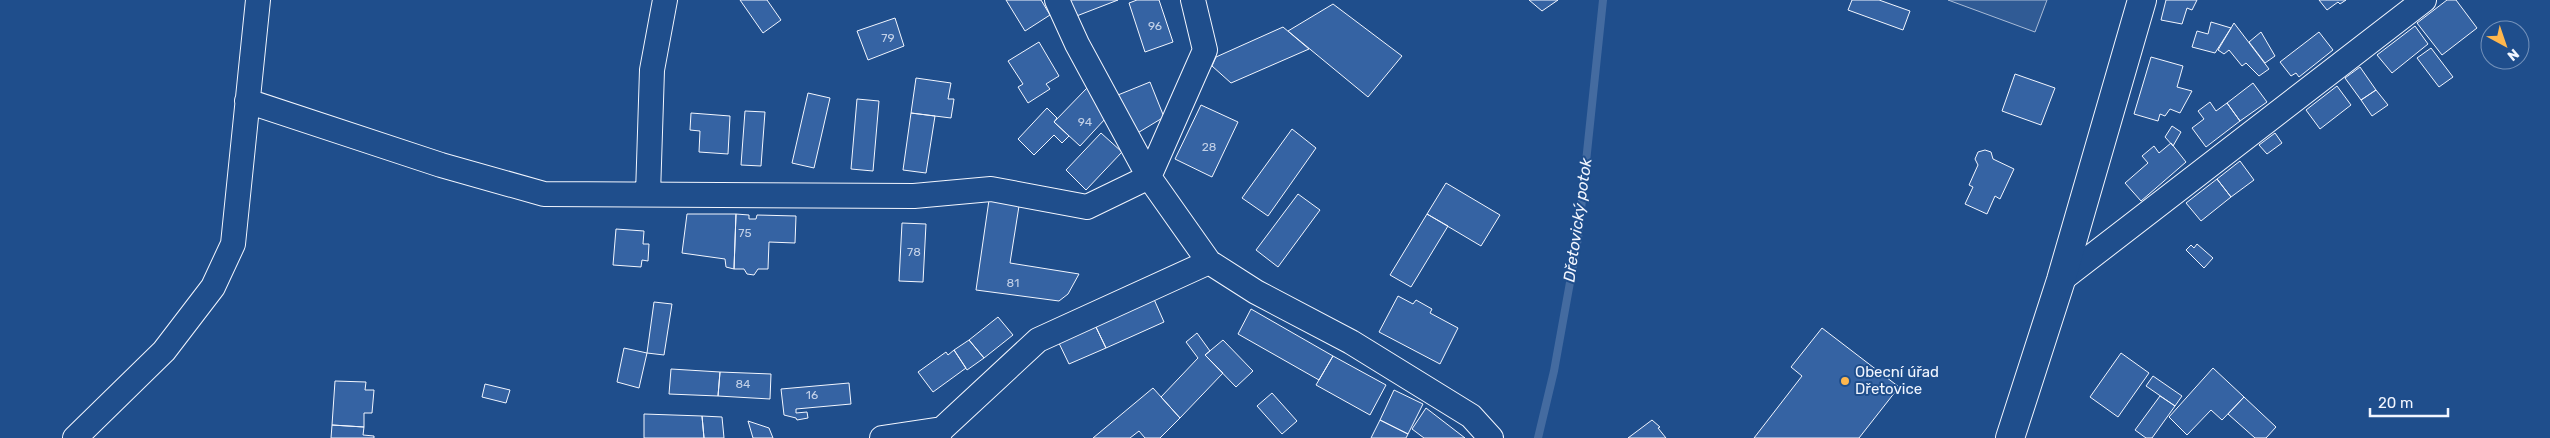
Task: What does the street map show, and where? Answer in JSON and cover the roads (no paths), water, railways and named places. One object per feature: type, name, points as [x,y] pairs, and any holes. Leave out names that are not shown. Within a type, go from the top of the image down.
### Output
[{"type":"main road","points":[[2010,438],[2062,280],[2142,0]]},
{"type":"street","points":[[75,438],[164,351],[213,287],[233,244],[258,0]]},
{"type":"street","points":[[648,194],[652,70],[665,0]]},
{"type":"street","points":[[1057,0],[1077,44],[1148,177],[1209,262],[1256,292],[1351,342],[1471,416],[1491,438]]},
{"type":"street","points":[[247,101],[441,165],[544,194],[914,196],[991,189],[1088,207],[1148,177],[1205,50],[1193,0]]},
{"type":"street","points":[[2062,280],[2424,0]]},
{"type":"street","points":[[882,438],[940,433],[1038,340],[1209,262]]},
{"type":"waterway","name":"Dřetovický potok","points":[[1538,438],[1554,371],[1578,238],[1603,0]]},
{"type":"place","name":"Obecní úřad Dřetovice","points":[[1845,381]]}]
